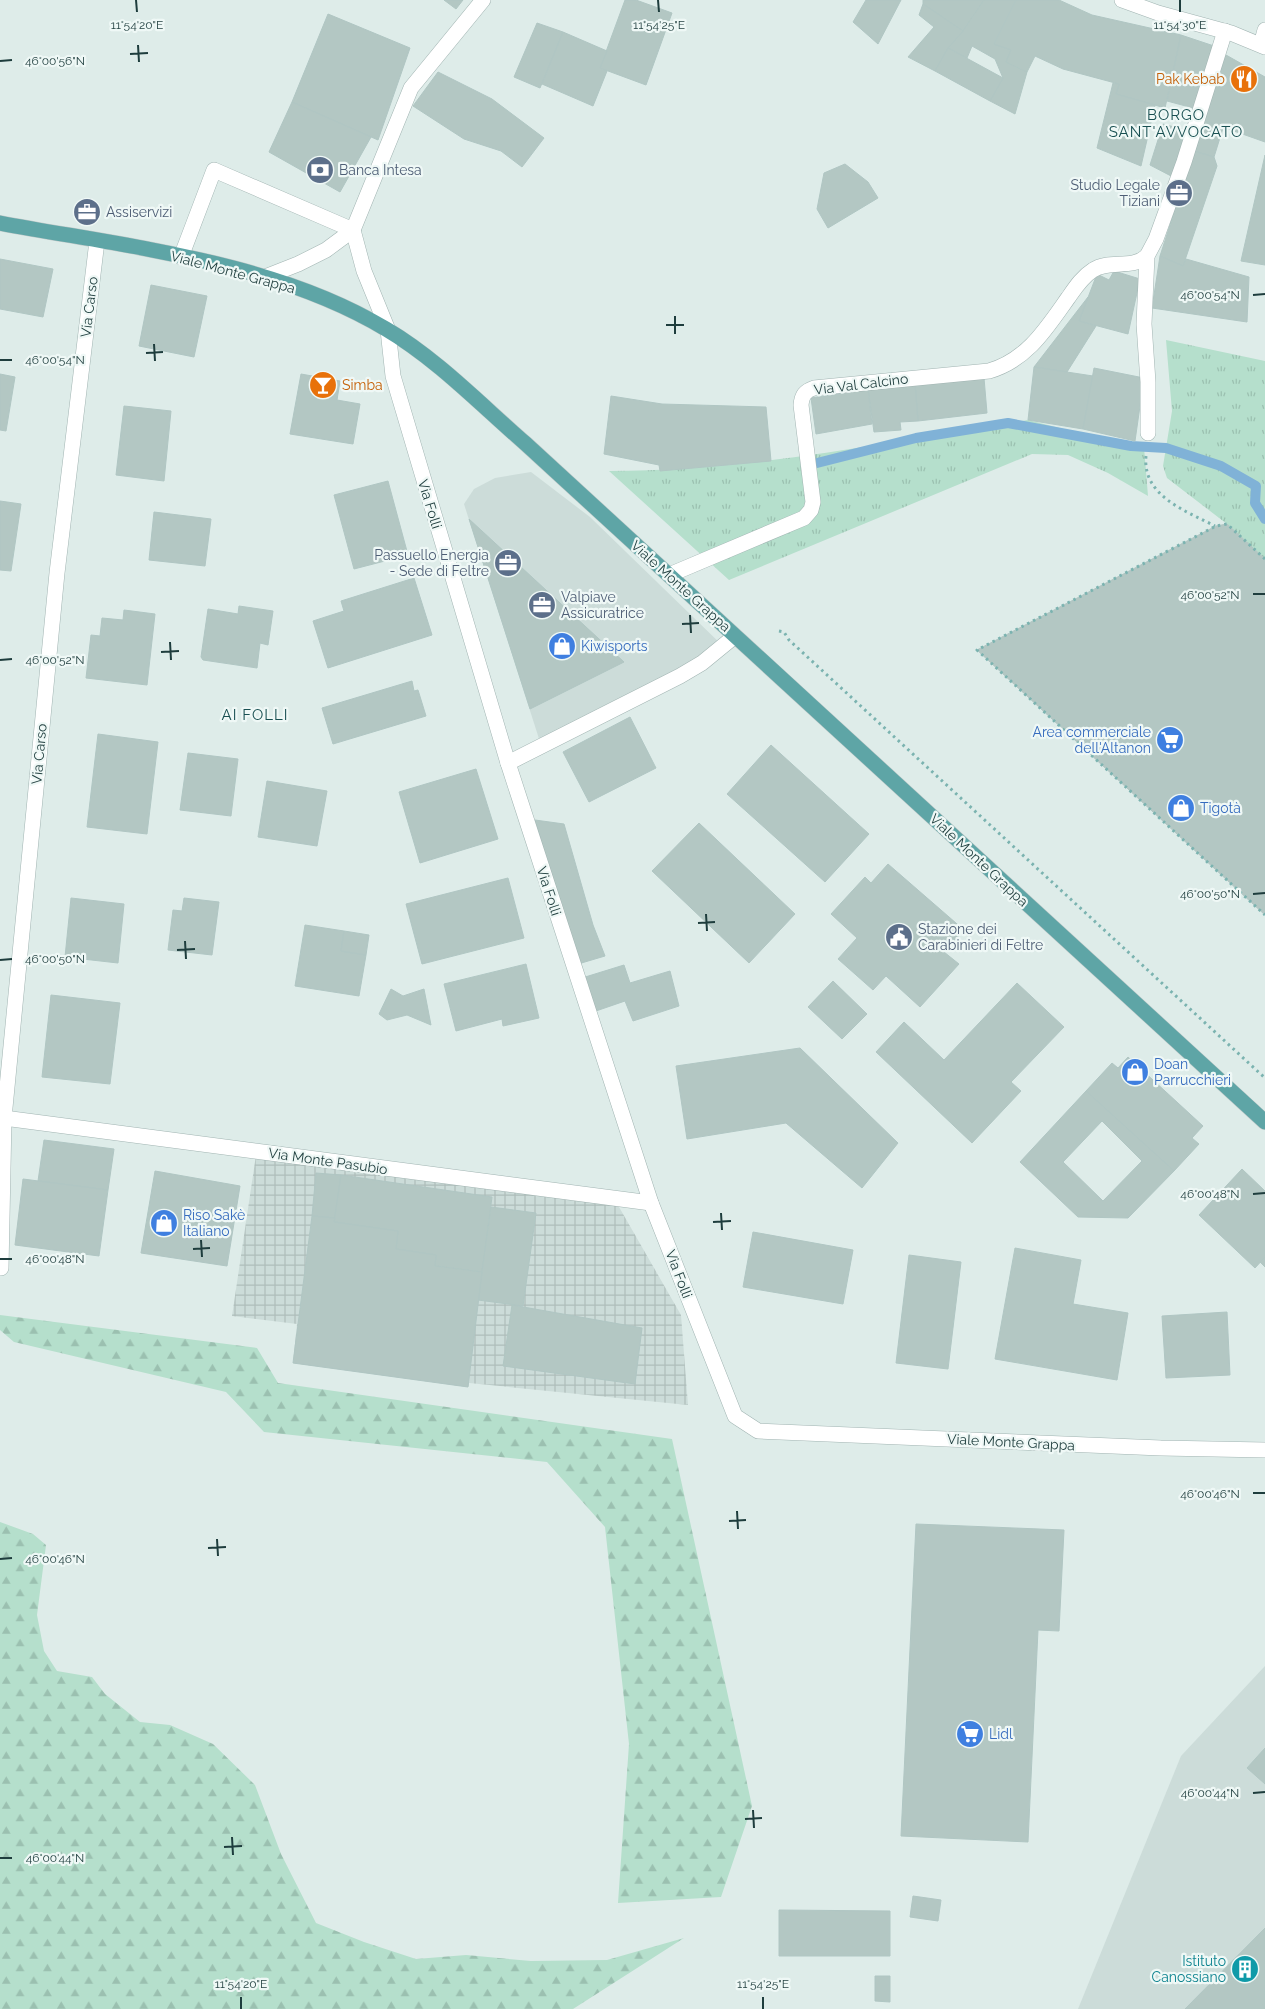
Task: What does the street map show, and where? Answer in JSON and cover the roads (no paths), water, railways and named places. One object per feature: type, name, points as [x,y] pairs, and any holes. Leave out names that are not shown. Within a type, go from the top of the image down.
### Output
[{"type":"main road","name":"Viale Monte Grappa","points":[[0,223],[181,256],[265,277],[357,312],[388,330],[468,394],[669,575],[1265,1122]]},
{"type":"street","points":[[265,277],[326,250],[353,230],[411,88],[483,0]]},
{"type":"street","points":[[1122,0],[1158,13],[1224,32],[1264,41]]},
{"type":"street","points":[[1148,433],[1148,382],[1144,324],[1147,256],[1156,239],[1184,162],[1224,32]]},
{"type":"street","points":[[181,256],[214,170],[353,230]]},
{"type":"street","name":"Via Folli","points":[[353,230],[364,271],[388,330],[394,376],[508,762],[651,1203],[735,1416],[758,1430]]},
{"type":"street","name":"Via Carso","points":[[1,1268],[4,1118],[57,573],[97,241]]},
{"type":"street","name":"Via Val Calcino","points":[[669,575],[804,518],[811,510],[813,502],[801,405],[806,391],[814,388],[989,371],[1005,366],[1022,355],[1041,337],[1080,281],[1094,268],[1134,263],[1147,256]]},
{"type":"street","points":[[508,762],[680,676],[702,663],[735,636]]},
{"type":"street","name":"Via Monte Pasubio","points":[[4,1118],[651,1203]]},
{"type":"street","name":"Viale Monte Grappa","points":[[758,1430],[1160,1448],[1265,1450]]},
{"type":"waterway","points":[[817,463],[916,438],[1008,423],[1131,446],[1166,448],[1221,466],[1256,486],[1255,503],[1265,519]]},
{"type":"place","name":"Pak Kebab","points":[[1244,79]]},
{"type":"place","name":"Banca Intesa","points":[[320,170]]},
{"type":"place","name":"Studio Legale Tiziani","points":[[1179,193]]},
{"type":"place","name":"Assiservizi","points":[[87,212]]},
{"type":"place","name":"Simba","points":[[323,385]]},
{"type":"place","name":"Passuello Energia - Sede di Feltre","points":[[508,563]]},
{"type":"place","name":"Valpiave Assicuratrice","points":[[542,605]]},
{"type":"place","name":"Kiwisports","points":[[562,646]]},
{"type":"place","name":"Area commerciale dell'Altanon","points":[[1170,740]]},
{"type":"place","name":"Tigotà","points":[[1181,808]]},
{"type":"place","name":"Stazione dei Carabinieri di Feltre","points":[[899,937]]},
{"type":"place","name":"Doan Parrucchieri","points":[[1135,1072]]},
{"type":"place","name":"Riso Sakè Italiano","points":[[164,1223]]},
{"type":"place","name":"Lidl","points":[[970,1734]]},
{"type":"place","name":"Istituto Canossiano","points":[[1245,1969]]},
{"type":"district","name":"BORGO SANT'AVVOCATO","points":[[1176,124]]},
{"type":"district","name":"AI FOLLI","points":[[255,715]]}]
